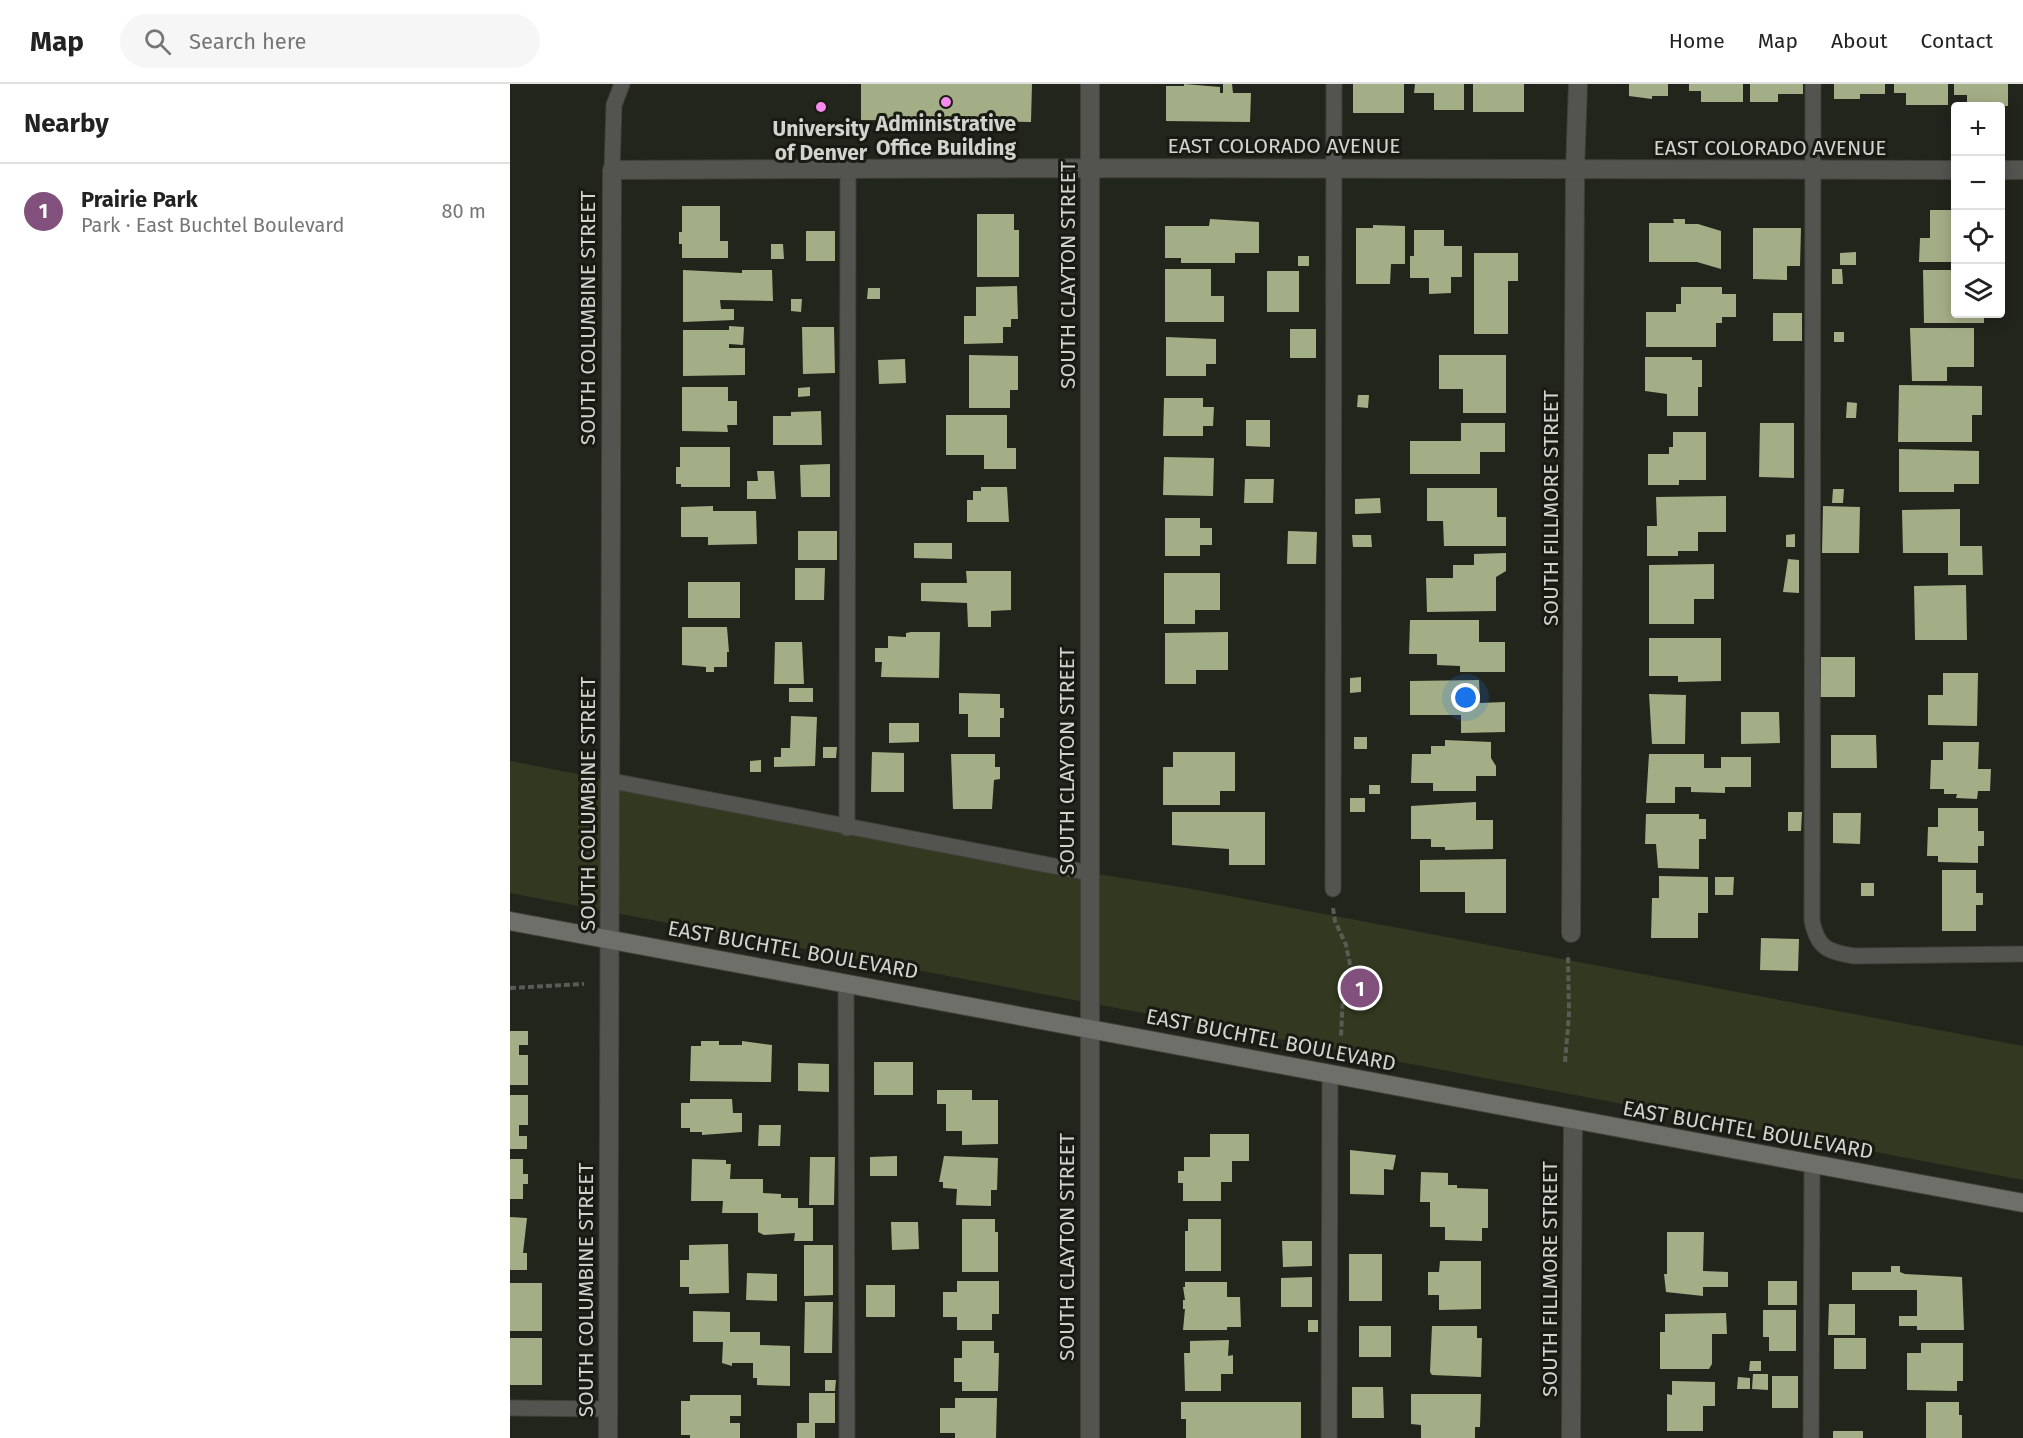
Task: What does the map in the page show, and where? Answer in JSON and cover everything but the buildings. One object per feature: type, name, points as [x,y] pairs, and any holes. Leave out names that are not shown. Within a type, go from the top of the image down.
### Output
[{"type":"main road","name":"EAST BUCHTEL BOULEVARD","points":[[510,921],[2023,1203]]},
{"type":"street","name":"SOUTH CLAYTON STREET","points":[[1089,1438],[1090,84]]},
{"type":"street","name":"SOUTH FILLMORE STREET","points":[[1571,933],[1575,170],[1578,84]]},
{"type":"street","name":"EAST COLORADO AVENUE","points":[[612,170],[1090,168],[1951,170]]},
{"type":"street","name":"SOUTH COLUMBINE STREET","points":[[608,1438],[612,781],[609,479],[612,170]]},
{"type":"street","points":[[2005,170],[2023,170]]},
{"type":"street","name":"SOUTH FILLMORE STREET","points":[[1571,1438],[1573,1120]]},
{"type":"lane","points":[[612,170],[614,105],[622,84]]},
{"type":"lane","points":[[1333,889],[1334,84]]},
{"type":"lane","points":[[1813,84],[1811,170],[1812,920],[1815,935],[1822,946],[1836,953],[1854,956],[2023,954]]},
{"type":"lane","points":[[847,828],[848,170]]},
{"type":"lane","points":[[612,781],[1090,873]]},
{"type":"lane","points":[[846,983],[847,1438]]},
{"type":"lane","points":[[1329,1438],[1330,1074]]},
{"type":"lane","points":[[1811,1438],[1812,1164]]},
{"type":"lane","points":[[510,1408],[608,1410]]},
{"type":"path","points":[[1333,889],[1335,921],[1346,945],[1351,969],[1343,993],[1341,1036]]},
{"type":"path","points":[[1565,1062],[1569,1014],[1567,956],[1571,933]]},
{"type":"path","points":[[510,988],[584,984]]},
{"type":"green space","points":[[510,761],[1090,873],[1187,888],[2023,1046],[2023,1180],[510,893]]},
{"type":"place","name":"Administrative Office Building","points":[[946,102]]},
{"type":"place","name":"University of Denver","points":[[821,107]]},
{"type":"place","name":"Prairie Park","points":[[1360,988]]}]
